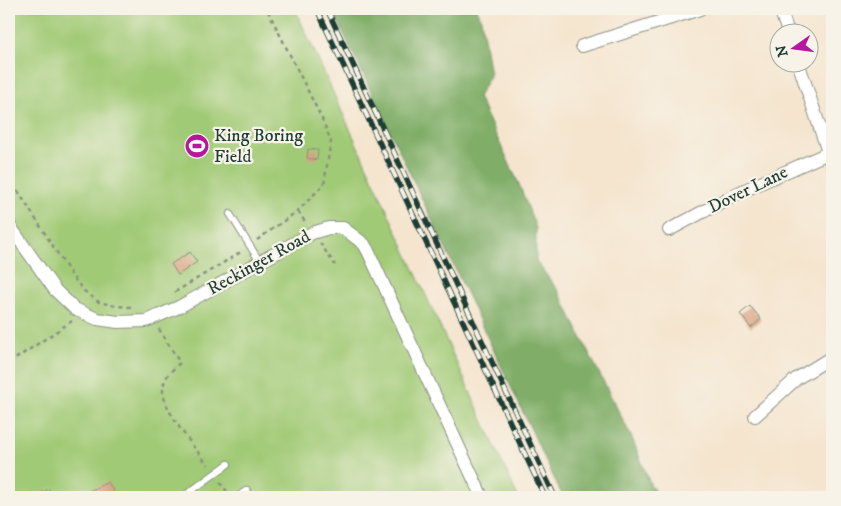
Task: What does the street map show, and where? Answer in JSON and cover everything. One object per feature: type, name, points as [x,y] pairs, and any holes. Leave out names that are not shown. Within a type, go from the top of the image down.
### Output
[{"type":"street","points":[[582,46],[700,9]]},
{"type":"street","points":[[780,9],[785,22]]},
{"type":"street","points":[[801,72],[830,158]]},
{"type":"street","name":"Dover Lane","points":[[669,230],[736,194],[830,158]]},
{"type":"street","name":"Reckinger Road","points":[[9,226],[55,290],[75,309],[97,319],[118,322],[146,321],[179,307],[312,233],[329,228],[343,228],[364,244],[482,497]]},
{"type":"street","points":[[755,416],[796,379],[832,356]]},
{"type":"lane","points":[[230,214],[260,262]]},
{"type":"lane","points":[[183,497],[228,464]]},
{"type":"lane","points":[[237,497],[247,490]]},
{"type":"path","points":[[168,296],[249,246],[298,211],[324,184],[332,141],[267,9]]},
{"type":"path","points":[[9,177],[84,292],[99,302],[116,306],[137,307]]},
{"type":"path","points":[[298,211],[306,224]]},
{"type":"path","points":[[319,242],[335,265]]},
{"type":"path","points":[[9,363],[70,323],[80,311]]},
{"type":"path","points":[[159,329],[180,363],[169,372],[163,387],[165,402],[228,493],[222,497]]},
{"type":"green space","points":[[9,9],[295,9],[518,497],[9,497]]},
{"type":"green space","points":[[332,9],[476,9],[481,19],[490,75],[478,97],[519,184],[536,228],[536,261],[559,292],[632,438],[651,486],[659,497],[563,497]]},
{"type":"building","points":[[308,149],[318,150],[317,160],[307,158]]},
{"type":"building","points":[[190,252],[197,262],[178,275],[171,264]]},
{"type":"building","points":[[750,306],[761,319],[751,328],[740,314]]},
{"type":"building","points":[[108,482],[114,492],[108,497],[77,497]]},
{"type":"building","points":[[49,489],[53,497],[32,497]]},
{"type":"railway","points":[[317,9],[545,497]]},
{"type":"railway","points":[[327,9],[555,497]]},
{"type":"place","name":"King Boring Field","points":[[197,146]]}]
